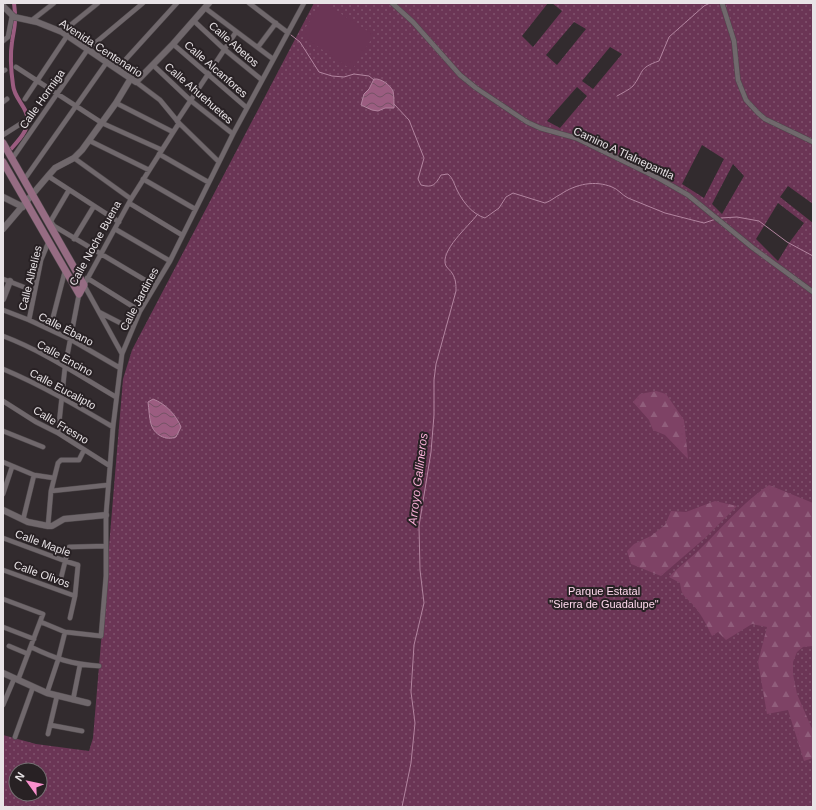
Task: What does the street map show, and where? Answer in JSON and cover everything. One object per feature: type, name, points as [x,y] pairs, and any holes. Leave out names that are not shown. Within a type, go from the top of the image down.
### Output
[{"type":"main road","points":[[3,143],[32,195],[85,282]]},
{"type":"main road","points":[[3,162],[24,205],[49,241],[79,294]]},
{"type":"main road","name":"Calle Noche Buena","points":[[79,294],[85,282]]},
{"type":"street","points":[[31,21],[54,3]]},
{"type":"street","points":[[25,99],[65,34],[98,3]]},
{"type":"street","name":"Calle Hormiga","points":[[12,159],[56,93],[88,49],[143,3]]},
{"type":"street","points":[[117,69],[177,3]]},
{"type":"street","points":[[3,229],[55,168],[74,158],[90,141],[134,80],[153,65],[209,3]]},
{"type":"street","points":[[249,3],[287,32]]},
{"type":"street","name":"Camino A Tlalnepantla","points":[[392,3],[413,22],[460,74],[476,88],[527,122],[540,128],[576,138],[660,178],[688,195],[753,248],[813,292]]},
{"type":"street","points":[[722,3],[734,41],[738,80],[746,100],[765,119],[813,142]]},
{"type":"street","name":"Calle Jardines","points":[[65,632],[101,636],[106,576],[106,515],[108,485],[116,398],[122,354],[140,311],[170,261],[208,182],[301,4]]},
{"type":"street","points":[[3,42],[8,36],[12,16],[4,7]]},
{"type":"street","points":[[204,8],[273,59]]},
{"type":"street","name":"Avenida Centenario","points":[[12,16],[31,21],[65,34],[134,80],[160,100],[178,122],[219,162]]},
{"type":"street","name":"Calle Abetos","points":[[194,21],[224,49],[262,80]]},
{"type":"street","points":[[258,48],[276,23]]},
{"type":"street","name":"Calle Noche Buena","points":[[85,282],[130,201],[173,132],[190,100],[236,32]]},
{"type":"street","name":"Calle Alcanfores","points":[[173,44],[247,108]]},
{"type":"street","points":[[24,180],[107,62]]},
{"type":"street","name":"Calle Ahuehuetes","points":[[153,65],[190,100],[233,134]]},
{"type":"street","points":[[16,67],[102,123],[160,152],[208,182]]},
{"type":"street","points":[[116,103],[173,132]]},
{"type":"street","points":[[3,135],[25,121]]},
{"type":"street","points":[[90,141],[149,170]]},
{"type":"street","points":[[74,158],[130,201],[182,235]]},
{"type":"street","points":[[48,176],[119,222]]},
{"type":"street","points":[[143,179],[195,209]]},
{"type":"street","points":[[69,190],[51,222],[54,226],[155,286]]},
{"type":"street","points":[[3,197],[24,205]]},
{"type":"street","points":[[74,239],[94,206]]},
{"type":"street","points":[[115,229],[170,261]]},
{"type":"street","name":"Calle Alhelíes","points":[[29,320],[41,260],[49,241]]},
{"type":"street","points":[[50,329],[65,270]]},
{"type":"street","points":[[3,279],[34,290]]},
{"type":"street","points":[[3,299],[10,281]]},
{"type":"street","points":[[85,282],[140,311]]},
{"type":"street","points":[[85,282],[99,312],[122,354]]},
{"type":"street","name":"Calle Noche Buena","points":[[58,433],[65,367],[79,294]]},
{"type":"street","name":"Calle Ébano","points":[[3,310],[50,329],[120,368]]},
{"type":"street","points":[[99,312],[132,329]]},
{"type":"street","name":"Calle Encino","points":[[3,336],[14,340],[65,367],[116,398]]},
{"type":"street","name":"Calle Eucalipto","points":[[3,369],[61,397],[113,427]]},
{"type":"street","name":"Calle Fresno","points":[[3,401],[36,422],[58,433],[110,466]]},
{"type":"street","points":[[3,430],[43,447]]},
{"type":"street","points":[[48,526],[54,478],[59,461],[79,460],[84,450]]},
{"type":"street","points":[[3,462],[12,467],[34,474],[54,478]]},
{"type":"street","points":[[3,494],[12,467]]},
{"type":"street","points":[[23,520],[34,474]]},
{"type":"street","points":[[52,491],[108,485]]},
{"type":"street","points":[[3,510],[23,520],[48,526],[52,526],[64,519],[106,515]]},
{"type":"street","name":"Calle Maple","points":[[3,538],[78,565],[75,596]]},
{"type":"street","points":[[60,582],[69,547],[106,546]]},
{"type":"street","name":"Calle Olivos","points":[[3,570],[75,596]]},
{"type":"street","points":[[70,618],[75,596]]},
{"type":"street","points":[[3,599],[43,614],[28,654],[3,705]]},
{"type":"street","points":[[41,622],[65,632],[58,660],[47,693]]},
{"type":"street","points":[[3,627],[34,639]]},
{"type":"street","points":[[9,646],[28,654]]},
{"type":"street","points":[[31,647],[58,660],[80,665],[99,666]]},
{"type":"street","points":[[73,700],[80,665]]},
{"type":"street","points":[[3,673],[47,693],[88,703]]},
{"type":"street","points":[[15,737],[33,687]]},
{"type":"street","points":[[48,734],[57,696]]},
{"type":"street","points":[[50,725],[82,731]]},
{"type":"green space","name":"Parque Estatal \"Sierra de Guadalupe\"","points":[[314,3],[548,3],[522,36],[533,47],[562,11],[552,3],[813,3],[813,204],[788,186],[780,197],[813,223],[813,807],[3,807],[3,735],[36,744],[89,751],[93,738],[123,379],[132,350]],"holes":[[[574,22],[586,29],[557,65],[546,55]],[[610,47],[622,54],[593,89],[582,81]],[[577,87],[587,96],[560,128],[547,121]],[[702,145],[724,159],[704,198],[682,184]],[[733,164],[744,176],[722,214],[712,204]],[[778,203],[804,223],[778,261],[756,239]]]},
{"type":"green space","points":[[321,3],[324,3],[374,35],[352,70],[301,35]]},
{"type":"green space","points":[[656,391],[666,394],[684,420],[688,459],[665,435],[653,430],[649,420],[633,402],[640,394]]},
{"type":"green space","points":[[769,485],[813,503],[813,646],[803,647],[797,652],[793,662],[793,674],[797,694],[813,731],[813,758],[804,761],[788,710],[767,714],[758,662],[767,627],[752,624],[726,640],[718,632],[712,636],[699,613],[684,596],[680,583],[669,577],[701,548],[742,507]]},
{"type":"green space","points":[[715,501],[737,506],[705,538],[661,576],[631,564],[627,551],[634,544],[651,536],[665,525],[671,511],[686,512]]},
{"type":"water","points":[[374,79],[388,84],[392,89],[394,108],[385,108],[378,111],[361,105],[364,94],[369,89]]},
{"type":"water","points":[[153,399],[170,410],[176,418],[181,427],[176,437],[164,438],[153,428],[150,419],[148,402]]},
{"type":"waterway","points":[[14,3],[15,13]]},
{"type":"waterway","points":[[617,96],[633,86],[644,68],[659,61],[669,37],[704,6],[710,3]]},
{"type":"waterway","points":[[11,149],[24,133],[28,121],[26,111],[16,95],[12,80],[11,52],[15,20]]},
{"type":"waterway","points":[[291,35],[300,42],[319,72],[332,76],[344,77],[354,74],[369,76],[374,80]]},
{"type":"waterway","points":[[394,104],[409,120],[424,158],[418,179],[421,185],[431,186],[441,175],[448,174],[465,203],[472,211],[485,218],[499,208],[506,197],[513,193],[545,203],[573,188],[586,184],[599,184],[612,187],[628,198],[665,213],[704,223],[716,219]]},
{"type":"waterway","name":"Arroyo Gallineros","points":[[402,807],[411,763],[415,723],[411,692],[414,645],[424,603],[420,570],[419,526],[431,452],[434,415],[434,380],[436,364],[456,291],[456,284],[452,272],[446,266],[445,260],[451,246],[477,215]]},
{"type":"waterway","points":[[721,218],[737,217],[759,221],[787,242],[813,256]]}]
